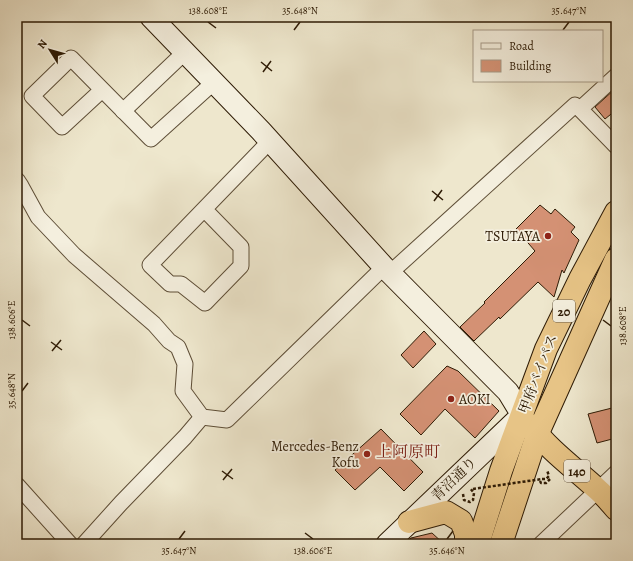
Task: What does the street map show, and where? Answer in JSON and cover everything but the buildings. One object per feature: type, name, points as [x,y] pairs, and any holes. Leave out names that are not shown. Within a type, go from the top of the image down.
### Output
[{"type":"highway","name":"甲府バイパス","points":[[478,544],[501,472],[546,349],[580,279],[616,212]]},
{"type":"highway","name":"甲府バイパス","points":[[502,544],[538,435],[616,259]]},
{"type":"highway","name":"140","points":[[522,414],[538,435],[598,490],[616,509]]},
{"type":"highway","points":[[409,522],[446,512],[460,521],[466,534],[466,544]]},
{"type":"street","points":[[151,17],[270,140],[387,270],[508,392],[522,414]]},
{"type":"street","points":[[123,111],[185,52]]},
{"type":"street","points":[[102,90],[62,127],[32,96],[71,58],[151,139],[214,82]]},
{"type":"street","points":[[580,109],[616,76]]},
{"type":"street","points":[[202,418],[227,420],[337,311],[387,270],[575,104],[616,146]]},
{"type":"street","points":[[204,210],[242,247],[241,266],[205,303],[181,284],[170,284],[150,265],[270,140]]},
{"type":"street","points":[[17,180],[38,217],[74,255],[154,324],[169,341],[178,347],[185,364],[183,391],[202,418]]},
{"type":"street","name":"青沼通り","points":[[387,544],[522,414]]},
{"type":"street","points":[[84,544],[121,503],[185,438],[202,418]]},
{"type":"street","points":[[541,544],[616,473]]},
{"type":"street","points":[[19,490],[70,544]]},
{"type":"path","points":[[474,493],[474,500],[470,502],[464,500],[462,494],[465,490],[542,479],[549,476],[548,470],[542,469]]},
{"type":"path","points":[[538,477],[541,483],[546,483],[550,479]]},
{"type":"place","name":"TSUTAYA","points":[[548,236]]},
{"type":"place","name":"AOKI","points":[[451,399]]},
{"type":"place","name":"Mercedes-Benz Kofu","points":[[367,454]]},
{"type":"district","name":"上阿原町","points":[[408,452]]}]
